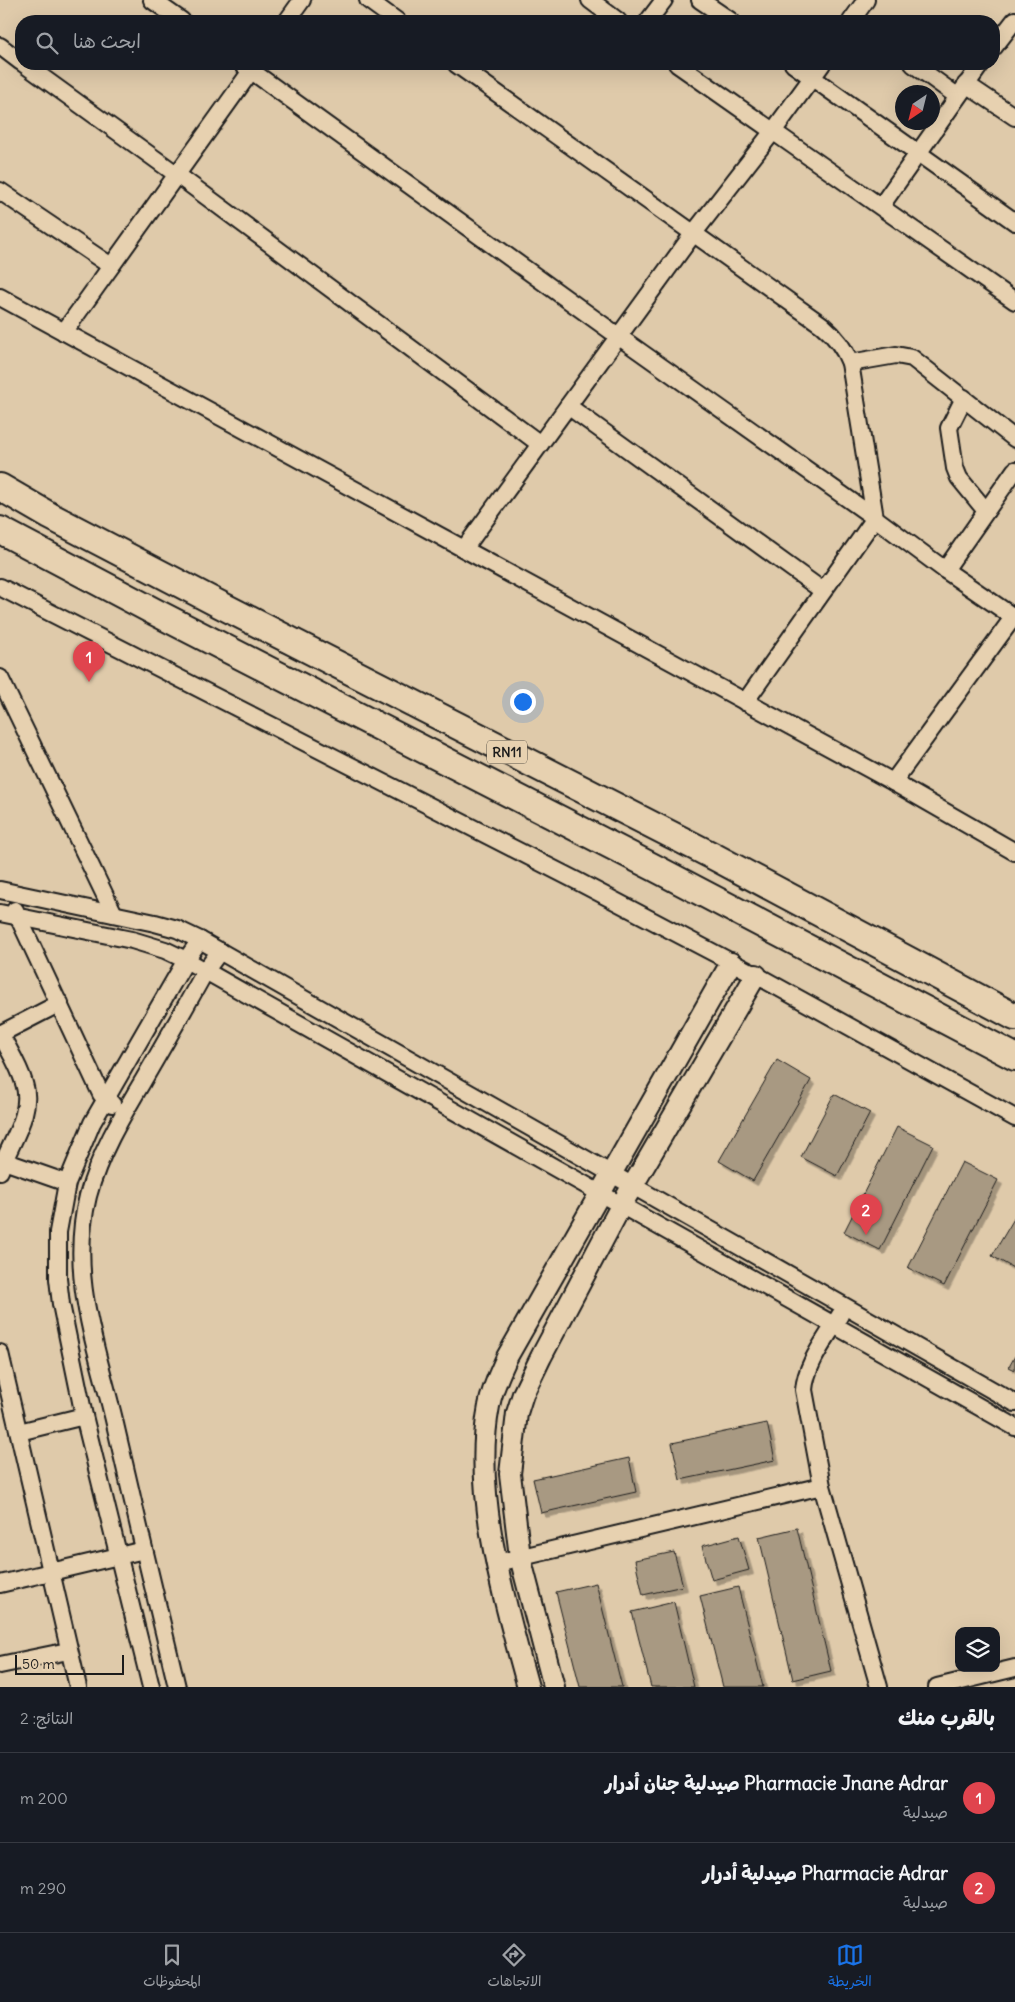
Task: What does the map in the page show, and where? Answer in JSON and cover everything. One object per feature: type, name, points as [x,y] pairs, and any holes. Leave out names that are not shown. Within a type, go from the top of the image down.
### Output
[{"type":"highway","name":"RN11","points":[[0,486],[50,516],[713,856],[1015,1016]]},
{"type":"highway","name":"RN11","points":[[0,530],[1015,1057]]},
{"type":"street","points":[[152,0],[173,15]]},
{"type":"street","points":[[291,15],[302,0]]},
{"type":"street","points":[[368,0],[389,15]]},
{"type":"street","points":[[590,0],[610,15]]},
{"type":"street","points":[[653,15],[664,0]]},
{"type":"street","points":[[700,0],[722,15]]},
{"type":"street","points":[[856,15],[866,0]]},
{"type":"street","points":[[1000,39],[1015,20]]},
{"type":"street","points":[[0,46],[15,57]]},
{"type":"street","points":[[32,70],[540,444]]},
{"type":"street","points":[[64,332],[247,70]]},
{"type":"street","points":[[255,70],[618,336],[875,518],[945,570],[1015,616],[893,782]]},
{"type":"street","points":[[464,70],[822,325],[835,336],[846,351],[850,363],[875,518],[745,702]]},
{"type":"street","points":[[687,70],[1015,301]]},
{"type":"street","points":[[464,549],[693,234],[774,130],[817,70],[919,153],[1015,222]]},
{"type":"street","points":[[923,70],[1015,117]]},
{"type":"street","points":[[881,206],[976,70]]},
{"type":"street","points":[[0,191],[111,266]]},
{"type":"street","points":[[0,297],[893,782],[1015,852]]},
{"type":"street","points":[[850,363],[896,355],[912,358],[1015,440]]},
{"type":"street","points":[[964,398],[948,428],[954,468],[959,478],[986,511]]},
{"type":"street","points":[[568,406],[823,591]]},
{"type":"street","points":[[945,570],[1015,470]]},
{"type":"street","points":[[0,587],[464,823],[756,975],[1015,1118]]},
{"type":"street","points":[[0,678],[114,914]]},
{"type":"street","points":[[2,888],[177,929],[220,950],[1015,1403]]},
{"type":"street","points":[[2,888],[18,916],[60,1003],[101,1094],[125,1111]]},
{"type":"street","points":[[0,913],[132,940],[165,950],[206,970],[1015,1427]]},
{"type":"street","points":[[151,1687],[84,1416],[61,1304],[58,1279],[58,1232],[67,1184],[92,1122],[186,960],[200,940]]},
{"type":"street","points":[[177,1687],[111,1405],[85,1305],[81,1278],[82,1226],[89,1195],[99,1166],[125,1111],[206,970],[220,950]]},
{"type":"street","points":[[528,1687],[504,1599],[486,1488],[483,1452],[495,1382],[507,1356],[731,963]]},
{"type":"street","points":[[554,1687],[520,1557],[510,1474],[517,1413],[523,1394],[541,1357],[622,1204],[756,975]]},
{"type":"street","points":[[60,1003],[0,1033],[20,1071],[27,1095],[24,1116],[2,1166],[67,1184]]},
{"type":"street","points":[[77,1158],[99,1166]]},
{"type":"street","points":[[845,1306],[811,1365],[805,1378],[804,1390],[822,1486],[879,1687]]},
{"type":"street","points":[[0,1353],[78,1687]]},
{"type":"street","points":[[19,1432],[84,1416]]},
{"type":"street","points":[[497,1563],[822,1486]]},
{"type":"street","points":[[0,1584],[144,1550]]},
{"type":"street","points":[[0,1664],[68,1650]]},
{"type":"street","points":[[937,1687],[1015,1668]]},
{"type":"building","points":[[777,1060],[811,1080],[753,1181],[719,1161]]},
{"type":"building","points":[[834,1094],[870,1113],[837,1176],[801,1157]]},
{"type":"building","points":[[897,1127],[933,1145],[880,1250],[844,1232]]},
{"type":"building","points":[[962,1162],[998,1180],[944,1286],[908,1268]]},
{"type":"building","points":[[1015,1217],[1015,1269],[992,1256]]},
{"type":"building","points":[[1015,1356],[1015,1370],[1009,1367]]},
{"type":"building","points":[[767,1423],[775,1460],[680,1480],[672,1443]]},
{"type":"building","points":[[629,1458],[636,1492],[541,1513],[533,1479]]},
{"type":"building","points":[[797,1528],[831,1671],[793,1680],[759,1537]]},
{"type":"building","points":[[739,1536],[749,1570],[712,1580],[702,1546]]},
{"type":"building","points":[[674,1552],[683,1586],[643,1595],[635,1560]]},
{"type":"building","points":[[596,1583],[622,1687],[580,1687],[556,1592]]},
{"type":"building","points":[[738,1587],[763,1687],[723,1687],[700,1596]]},
{"type":"building","points":[[674,1602],[694,1687],[651,1687],[632,1612]]},
{"type":"place","name":"Pharmacie Jnane Adrar صيدلية جنان أدرار","points":[[89,682]]},
{"type":"place","name":"Pharmacie Adrar صيدلية أدرار","points":[[866,1235]]}]
